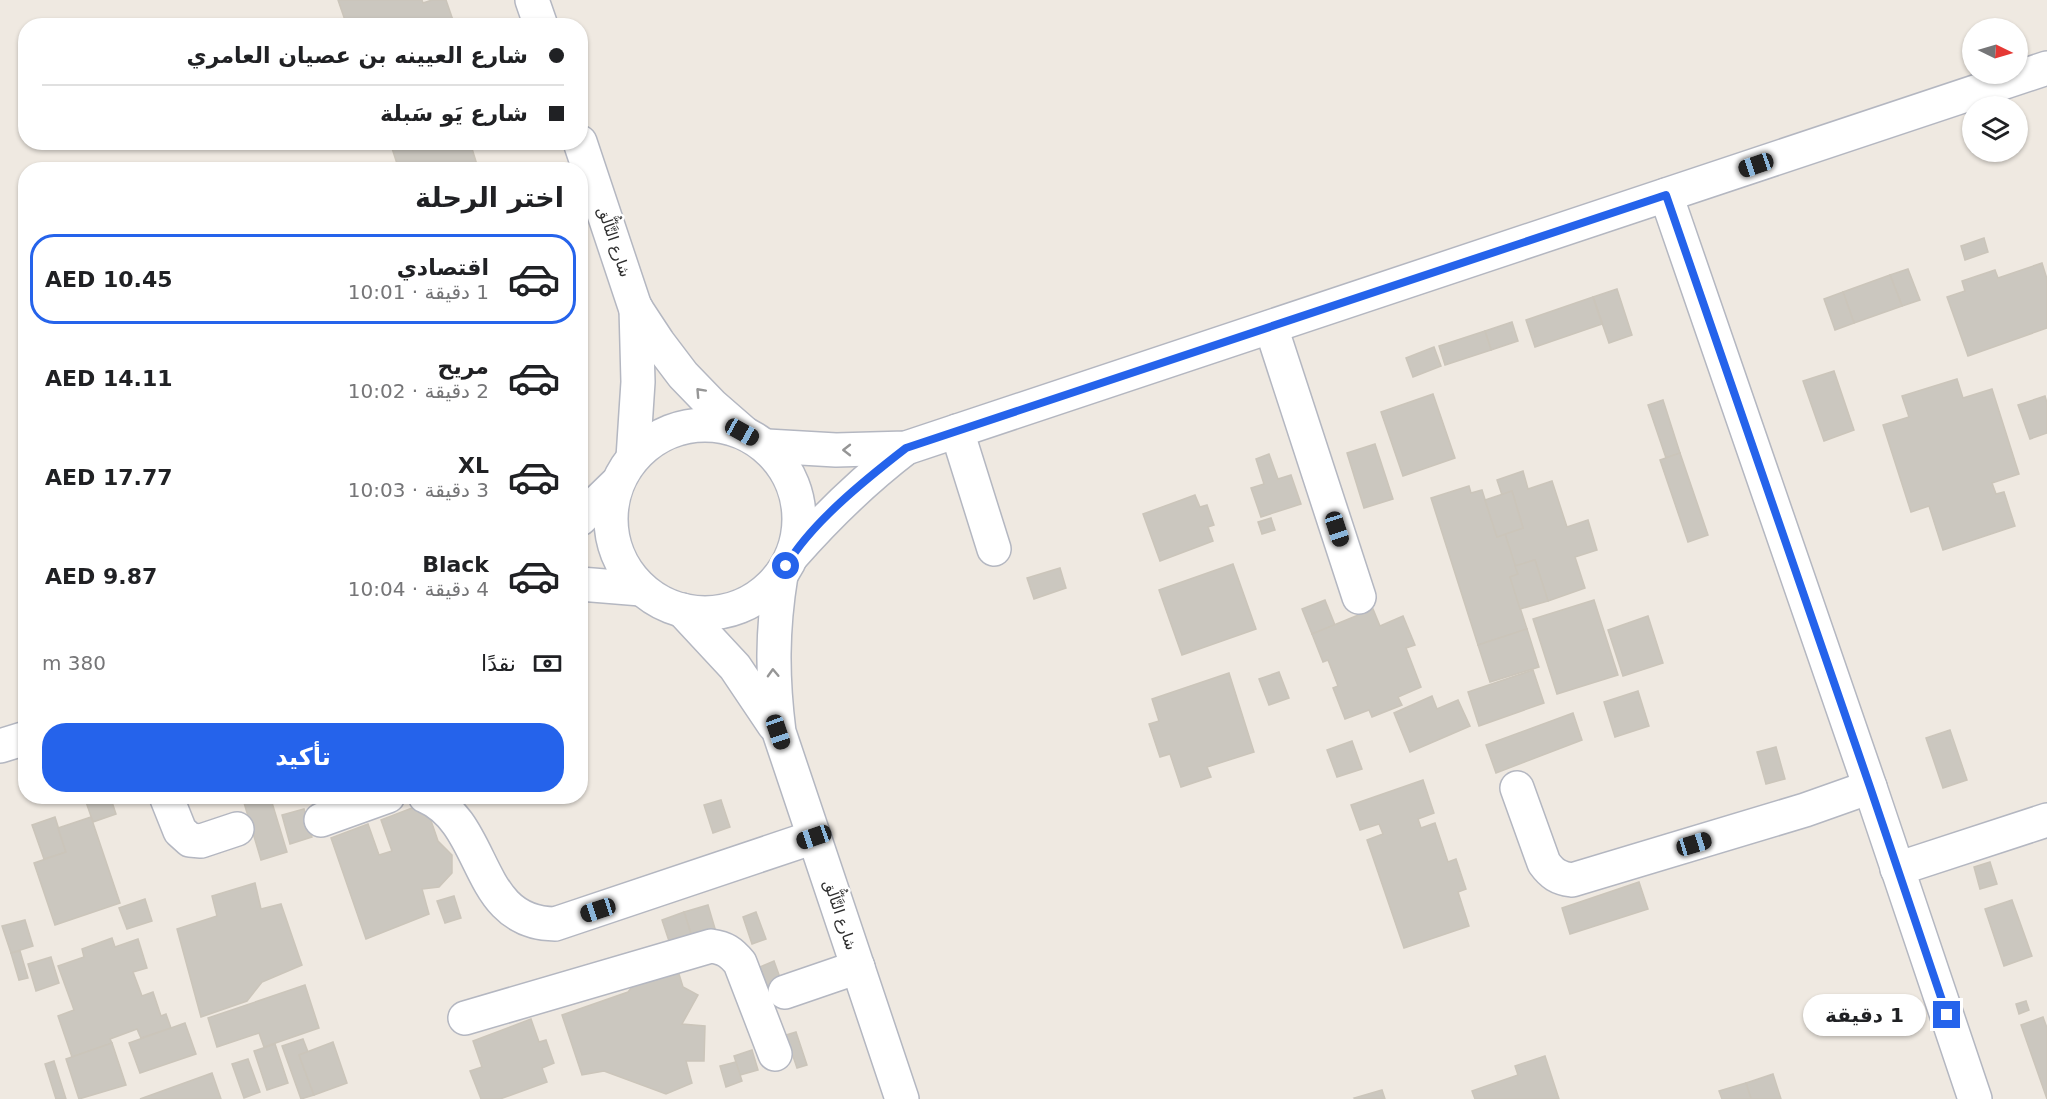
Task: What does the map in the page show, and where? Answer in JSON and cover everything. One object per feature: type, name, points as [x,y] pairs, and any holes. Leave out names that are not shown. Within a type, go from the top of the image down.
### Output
[{"type":"street","points":[[532,0],[538,18]]},
{"type":"street","points":[[588,510],[651,441],[673,430],[696,425],[720,426],[755,439],[836,450],[906,448],[2047,68]]},
{"type":"street","name":"شارع التَّألُّق","points":[[588,166],[635,307],[683,375],[712,405],[755,439]]},
{"type":"street","points":[[1666,195],[1975,1099]]},
{"type":"street","name":"شارع التَّألُّق","points":[[625,471],[638,382],[635,307]]},
{"type":"street","points":[[1270,327],[1359,597]]},
{"type":"street","points":[[957,432],[994,549]]},
{"type":"street","points":[[755,439],[790,479],[797,498],[799,518],[797,538],[786,566]]},
{"type":"street","points":[[625,471],[612,507],[612,530],[617,551],[627,571],[641,589],[660,602],[682,610],[704,613],[726,611],[747,604],[766,591],[845,499],[906,448]]},
{"type":"street","name":"شارع التَّألُّق","points":[[786,566],[775,614],[772,653],[778,732],[902,1099]]},
{"type":"street","points":[[588,585],[641,589]]},
{"type":"street","name":"شارع التَّألُّق","points":[[682,610],[735,667],[778,732]]},
{"type":"street","points":[[0,746],[18,740]]},
{"type":"street","points":[[1517,788],[1544,863],[1551,873],[1572,880],[1805,810],[1870,787]]},
{"type":"street","points":[[169,804],[180,831],[190,840],[201,841],[237,829]]},
{"type":"street","points":[[321,820],[366,804]]},
{"type":"street","points":[[440,804],[458,822],[502,902],[519,917],[542,924],[555,924],[814,837]]},
{"type":"street","points":[[1897,869],[2047,820]]},
{"type":"street","points":[[465,1018],[711,946],[722,947],[732,953],[770,997],[775,1054]]},
{"type":"street","points":[[770,997],[858,967]]},
{"type":"building","points":[[338,0],[422,0],[423,3],[432,0],[446,0],[452,18],[344,18]]},
{"type":"building","points":[[393,150],[472,150],[476,162],[396,162]]},
{"type":"building","points":[[1984,238],[1988,252],[1965,260],[1961,246]]},
{"type":"building","points":[[2042,263],[2047,279],[2047,328],[1968,356],[1947,297],[1965,291],[1962,281],[1995,270],[1998,278]]},
{"type":"building","points":[[1908,269],[1920,300],[1902,306],[1890,275]]},
{"type":"building","points":[[1890,275],[1902,306],[1854,323],[1843,292]]},
{"type":"building","points":[[1617,289],[1632,335],[1609,343],[1593,297]]},
{"type":"building","points":[[1843,292],[1854,323],[1835,330],[1824,299]]},
{"type":"building","points":[[1593,297],[1602,324],[1535,347],[1526,320]]},
{"type":"building","points":[[1512,322],[1518,341],[1491,350],[1485,331]]},
{"type":"building","points":[[1485,331],[1491,350],[1445,365],[1439,346]]},
{"type":"building","points":[[1434,347],[1441,366],[1413,377],[1406,358]]},
{"type":"building","points":[[1834,371],[1854,430],[1824,441],[1803,381]]},
{"type":"building","points":[[1957,379],[1963,398],[1992,389],[2019,474],[1992,483],[1996,494],[2004,492],[2015,526],[1943,550],[1929,506],[1911,512],[1883,425],[1909,417],[1902,396]]},
{"type":"building","points":[[1433,394],[1455,458],[1403,476],[1381,412]]},
{"type":"building","points":[[2045,396],[2047,433],[2030,439],[2018,405]]},
{"type":"building","points":[[1663,400],[1680,453],[1666,458],[1648,405]]},
{"type":"building","points":[[1375,444],[1393,499],[1364,508],[1347,453]]},
{"type":"building","points":[[1680,453],[1708,535],[1688,542],[1660,460]]},
{"type":"building","points":[[1269,454],[1278,479],[1291,475],[1301,504],[1261,517],[1251,488],[1264,484],[1256,459]]},
{"type":"building","points":[[1523,471],[1528,489],[1552,481],[1567,527],[1588,520],[1597,550],[1575,557],[1585,588],[1548,601],[1535,560],[1515,566],[1505,534],[1523,528],[1512,491],[1502,495],[1497,480]]},
{"type":"building","points":[[1469,486],[1471,493],[1482,490],[1497,537],[1505,534],[1518,574],[1510,577],[1527,629],[1478,645],[1431,498]]},
{"type":"building","points":[[1512,491],[1523,528],[1497,537],[1485,500]]},
{"type":"building","points":[[1195,495],[1200,507],[1207,505],[1214,525],[1208,527],[1213,541],[1160,561],[1143,514]]},
{"type":"building","points":[[1271,518],[1275,530],[1262,534],[1258,522]]},
{"type":"building","points":[[1535,560],[1548,601],[1520,609],[1510,577],[1518,574],[1515,566]]},
{"type":"building","points":[[1233,564],[1256,629],[1182,655],[1159,590]]},
{"type":"building","points":[[1060,568],[1066,588],[1034,599],[1027,578]]},
{"type":"building","points":[[1325,600],[1335,625],[1312,634],[1302,609]]},
{"type":"building","points":[[1594,600],[1618,675],[1557,694],[1533,619]]},
{"type":"building","points":[[1373,609],[1380,626],[1403,616],[1415,645],[1406,648],[1421,687],[1398,697],[1402,705],[1372,717],[1369,710],[1345,719],[1333,688],[1338,686],[1328,660],[1323,662],[1312,634]]},
{"type":"building","points":[[1648,616],[1663,663],[1623,676],[1608,630]]},
{"type":"building","points":[[1527,629],[1539,667],[1490,682],[1478,645]]},
{"type":"building","points":[[1533,670],[1544,703],[1479,726],[1468,692]]},
{"type":"building","points":[[1279,672],[1289,698],[1269,705],[1259,679]]},
{"type":"building","points":[[1229,673],[1254,752],[1207,767],[1211,777],[1181,787],[1170,754],[1160,757],[1149,724],[1159,721],[1152,699]]},
{"type":"building","points":[[1638,691],[1649,726],[1615,737],[1604,702]]},
{"type":"building","points":[[1432,696],[1437,709],[1458,700],[1470,726],[1410,752],[1394,713]]},
{"type":"building","points":[[1573,713],[1582,740],[1496,773],[1486,745]]},
{"type":"building","points":[[1950,730],[1967,780],[1943,788],[1926,738]]},
{"type":"building","points":[[1352,741],[1362,769],[1337,777],[1327,750]]},
{"type":"building","points":[[1776,747],[1785,779],[1766,784],[1757,752]]},
{"type":"building","points":[[1423,780],[1434,813],[1418,819],[1421,828],[1435,823],[1448,862],[1456,859],[1466,889],[1458,892],[1469,926],[1404,948],[1367,840],[1383,834],[1379,824],[1360,830],[1351,805]]},
{"type":"building","points":[[721,800],[730,827],[713,833],[704,805]]},
{"type":"building","points":[[87,804],[113,804],[116,814],[93,822]]},
{"type":"building","points":[[244,804],[272,804],[287,852],[261,860]]},
{"type":"building","points":[[425,804],[438,841],[452,855],[452,873],[439,887],[422,889],[429,914],[366,939],[331,838],[368,824],[379,855],[392,851],[381,820]]},
{"type":"building","points":[[304,809],[312,837],[290,844],[282,815]]},
{"type":"building","points":[[55,817],[66,852],[44,859],[32,825]]},
{"type":"building","points":[[91,817],[120,903],[55,925],[34,863],[66,852],[58,828]]},
{"type":"building","points":[[1990,862],[1997,884],[1980,889],[1974,867]]},
{"type":"building","points":[[1639,882],[1648,909],[1570,934],[1562,908]]},
{"type":"building","points":[[255,883],[261,909],[281,904],[302,965],[262,982],[247,1001],[201,1017],[177,929],[217,916],[212,896]]},
{"type":"building","points":[[454,896],[461,918],[445,923],[437,901]]},
{"type":"building","points":[[145,899],[152,921],[127,929],[119,908]]},
{"type":"building","points":[[2012,900],[2032,956],[2004,966],[1985,909]]},
{"type":"building","points":[[708,905],[716,932],[693,940],[684,912]]},
{"type":"building","points":[[684,912],[693,940],[671,947],[662,920]]},
{"type":"building","points":[[756,912],[766,939],[752,944],[743,917]]},
{"type":"building","points":[[25,920],[33,946],[11,953],[2,926]]},
{"type":"building","points":[[112,938],[115,947],[138,939],[147,968],[133,972],[142,996],[153,992],[161,1016],[166,1014],[171,1028],[141,1038],[137,1029],[110,1039],[112,1043],[72,1057],[58,1016],[74,1010],[58,966],[84,957],[82,949]]},
{"type":"building","points":[[20,951],[28,978],[19,980],[11,953]]},
{"type":"building","points":[[51,957],[59,983],[36,991],[28,964]]},
{"type":"building","points":[[674,958],[683,987],[698,995],[682,1024],[705,1026],[704,1061],[686,1061],[692,1083],[666,1094],[604,1071],[582,1075],[562,1015],[628,992],[649,966]]},
{"type":"building","points":[[774,961],[787,997],[773,1002],[760,967]]},
{"type":"building","points":[[305,985],[319,1028],[264,1047],[259,1033],[217,1047],[208,1018]]},
{"type":"building","points":[[2026,1001],[2029,1010],[2019,1014],[2016,1004]]},
{"type":"building","points":[[2043,1017],[2047,1028],[2047,1099],[2021,1025]]},
{"type":"building","points":[[531,1019],[539,1042],[546,1040],[554,1063],[542,1068],[547,1082],[500,1099],[481,1099],[470,1071],[482,1067],[473,1041]]},
{"type":"building","points":[[185,1023],[196,1054],[140,1073],[129,1043]]},
{"type":"building","points":[[796,1032],[807,1065],[797,1068],[786,1035]]},
{"type":"building","points":[[303,1039],[308,1052],[299,1055],[314,1095],[301,1099],[282,1046]]},
{"type":"building","points":[[333,1042],[347,1083],[314,1095],[299,1055]]},
{"type":"building","points":[[112,1043],[126,1085],[79,1099],[66,1059]]},
{"type":"building","points":[[275,1044],[288,1083],[267,1090],[254,1051]]},
{"type":"building","points":[[752,1050],[758,1070],[740,1075],[734,1056]]},
{"type":"building","points":[[1545,1056],[1559,1099],[1475,1099],[1472,1091],[1518,1075],[1515,1066]]},
{"type":"building","points":[[248,1059],[260,1092],[244,1098],[232,1064]]},
{"type":"building","points":[[54,1061],[66,1099],[56,1099],[45,1064]]},
{"type":"building","points":[[736,1062],[742,1081],[726,1087],[720,1066]]},
{"type":"building","points":[[212,1073],[221,1099],[140,1099]]},
{"type":"building","points":[[1773,1074],[1781,1099],[1751,1099],[1746,1083]]},
{"type":"building","points":[[1746,1083],[1751,1099],[1722,1099],[1719,1091]]},
{"type":"building","points":[[1382,1090],[1385,1099],[1354,1098]]},
{"type":"route","points":[[786,566],[817,527],[845,499],[906,448],[1666,195],[1947,1015]]}]
